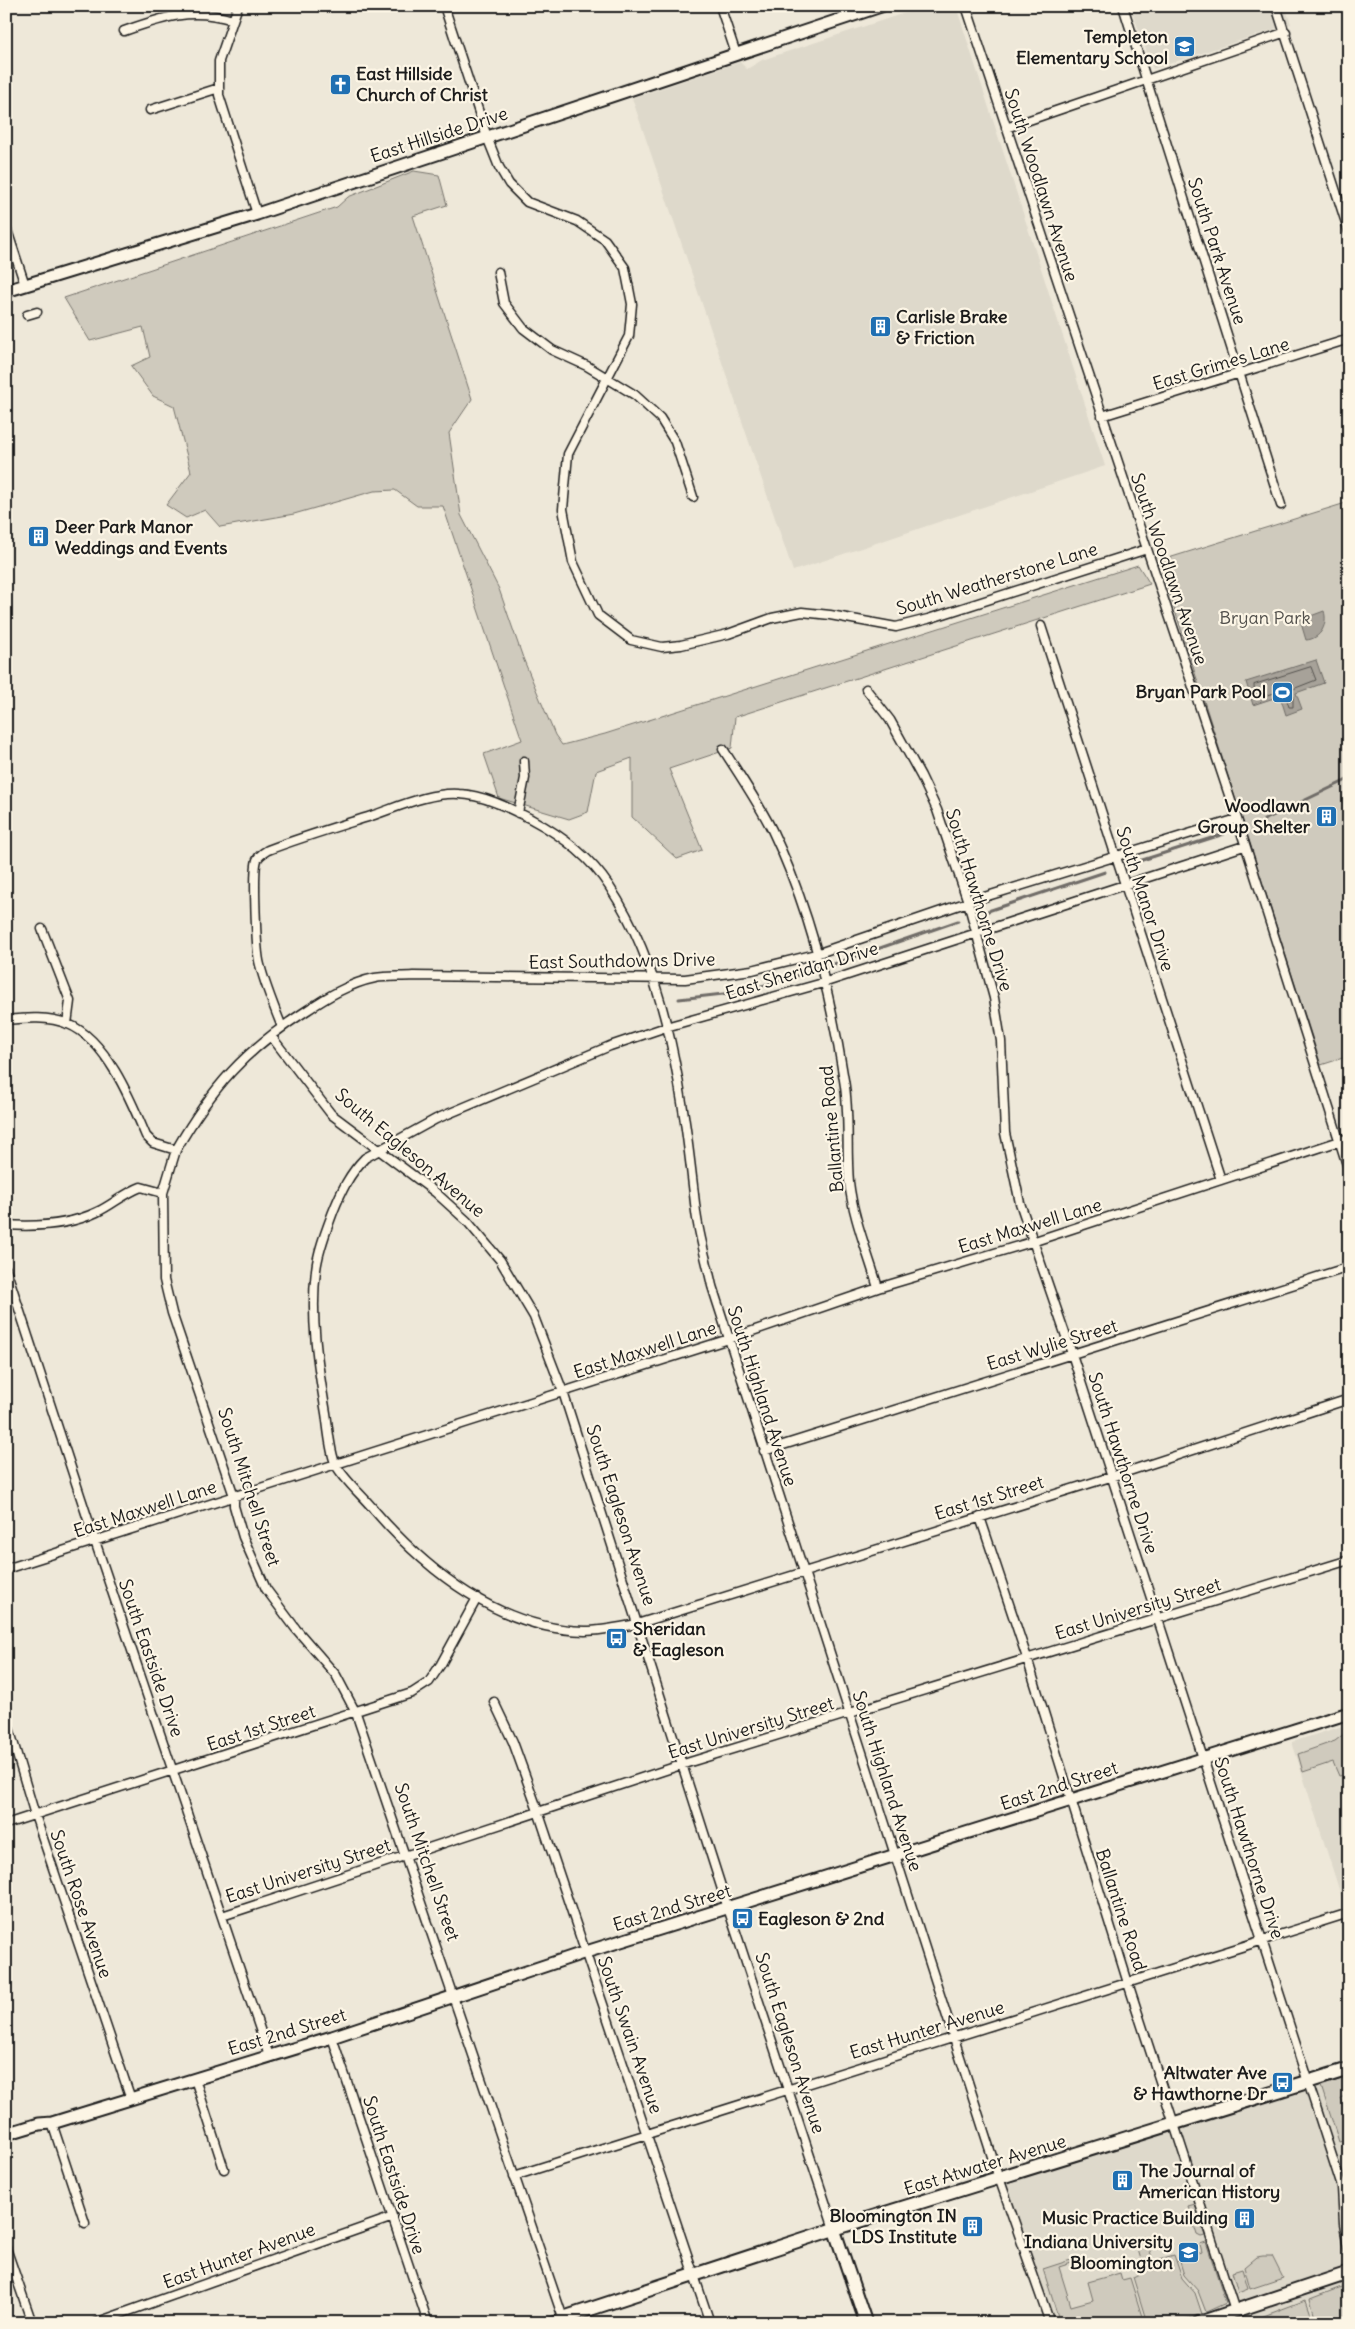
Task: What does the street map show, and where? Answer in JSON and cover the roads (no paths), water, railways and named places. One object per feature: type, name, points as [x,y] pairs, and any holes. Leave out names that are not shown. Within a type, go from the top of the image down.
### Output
[{"type":"main road","name":"East Atwater Avenue","points":[[563,2320],[834,2229],[1000,2179],[1349,2069]]},
{"type":"main road","points":[[1199,2323],[1349,2273]]},
{"type":"street","points":[[238,6],[219,61],[218,88],[221,103],[257,214]]},
{"type":"street","name":"South Weatherstone Lane","points":[[444,6],[487,137],[499,167],[509,184],[527,202],[577,221],[605,240],[625,268],[632,304],[629,336],[568,454],[563,509],[573,562],[598,615],[630,640],[662,647],[681,645],[728,634],[772,618],[802,612],[896,627],[1147,549]]},
{"type":"street","points":[[720,6],[736,54]]},
{"type":"street","name":"East Hillside Drive","points":[[6,291],[257,214],[881,6]]},
{"type":"street","name":"South Woodlawn Avenue","points":[[966,6],[1237,819],[1244,846],[1349,1171]]},
{"type":"street","name":"South Park Avenue","points":[[1123,6],[1281,505]]},
{"type":"street","points":[[1276,6],[1286,32],[1349,232]]},
{"type":"street","points":[[124,31],[158,19],[187,13],[215,15],[233,20]]},
{"type":"street","points":[[1006,128],[1286,32]]},
{"type":"street","points":[[150,110],[218,88]]},
{"type":"street","points":[[6,226],[25,285]]},
{"type":"street","points":[[498,272],[504,303],[523,328],[552,350],[608,378],[635,395],[660,418],[675,442],[692,497]]},
{"type":"street","points":[[27,316],[36,312]]},
{"type":"street","name":"East Grimes Lane","points":[[1102,416],[1241,374],[1349,338]]},
{"type":"street","name":"South Manor Drive","points":[[1041,626],[1221,1180]]},
{"type":"street","name":"South Hawthorne Drive","points":[[866,689],[890,720],[937,810],[968,902],[994,998],[1000,1032],[1005,1133],[1020,1203],[1035,1241],[1264,1940],[1342,2187],[1344,2224],[1349,2254]]},
{"type":"street","name":"Ballantine Road","points":[[723,749],[772,830],[792,880],[816,954],[835,1028],[848,1100],[850,1184],[860,1229],[878,1288]]},
{"type":"street","points":[[518,813],[524,778],[524,761]]},
{"type":"street","name":"South Highland Avenue","points":[[282,1026],[260,965],[256,947],[257,898],[254,874],[261,854],[284,844],[428,798],[457,794],[476,796],[518,813],[557,833],[590,862],[609,885],[627,918],[653,979],[666,1027],[682,1098],[692,1164],[696,1214],[712,1286],[848,1713],[1000,2179],[1050,2323]]},
{"type":"street","name":"East Southdowns Drive","points":[[176,1150],[212,1093],[244,1057],[282,1026],[337,992],[376,978],[685,979],[736,973],[816,954],[968,902],[1237,819]]},
{"type":"street","name":"East Sheridan Drive","points":[[335,1464],[320,1375],[315,1317],[316,1270],[331,1217],[345,1184],[356,1167],[379,1150],[436,1119],[549,1069],[610,1046],[666,1027],[823,983],[1244,846]]},
{"type":"street","points":[[42,928],[70,1001],[67,1024]]},
{"type":"street","points":[[6,1020],[47,1019],[67,1024],[85,1034],[98,1047],[134,1107],[146,1136],[153,1143],[176,1150]]},
{"type":"street","name":"South Eagleson Avenue","points":[[271,1036],[331,1114],[435,1192],[468,1221],[500,1260],[534,1317],[563,1392],[728,1909],[866,2323]]},
{"type":"street","name":"East Maxwell Lane","points":[[6,1569],[730,1339],[878,1288],[1035,1241],[1349,1138]]},
{"type":"street","name":"South Mitchell Street","points":[[176,1150],[162,1192],[164,1280],[175,1322],[234,1496],[234,1506],[243,1537],[266,1589],[296,1629],[336,1675],[356,1713],[406,1854],[563,2320]]},
{"type":"street","points":[[6,1225],[26,1226],[73,1221],[97,1212],[141,1188],[162,1192]]},
{"type":"street","name":"East Wylie Street","points":[[764,1451],[1349,1267]]},
{"type":"street","name":"South Eastside Drive","points":[[6,1269],[95,1541],[269,2056]]},
{"type":"street","name":"East 1st Street","points":[[335,1464],[414,1553],[441,1575],[477,1598],[508,1614],[568,1630],[598,1631],[637,1624],[1111,1476],[1349,1399]]},
{"type":"street","name":"Ballantine Road","points":[[980,1517],[1027,1658],[1128,1983],[1235,2311]]},
{"type":"street","name":"East University Street","points":[[222,1916],[406,1854],[682,1765],[1349,1560]]},
{"type":"street","name":"East 1st Street","points":[[6,1824],[356,1713],[412,1693],[429,1682],[477,1598]]},
{"type":"street","name":"South Swain Avenue","points":[[494,1702],[512,1742],[538,1811],[710,2323]]},
{"type":"street","name":"East 2nd Street","points":[[6,2134],[39,2124],[52,2123],[332,2037],[586,1952],[1349,1713]]},
{"type":"street","name":"South Rose Avenue","points":[[6,1718],[35,1815],[131,2099]]},
{"type":"street","name":"East Hunter Avenue","points":[[514,2176],[1349,1913]]},
{"type":"street","name":"South Eastside Drive","points":[[332,2037],[428,2323]]},
{"type":"street","points":[[195,2079],[224,2169]]},
{"type":"street","points":[[52,2123],[85,2223]]},
{"type":"street","name":"East Hunter Avenue","points":[[95,2323],[114,2320],[393,2218]]},
{"type":"street","points":[[6,2248],[32,2323]]},
{"type":"street","name":"East Atwater Avenue","points":[[547,2323],[563,2320]]},
{"type":"water","points":[[1324,611],[1325,621],[1322,630],[1316,637],[1306,640],[1300,620]]},
{"type":"water","points":[[1316,660],[1324,683],[1296,693],[1302,709],[1286,715],[1280,696],[1253,705],[1246,682]]},
{"type":"waterway","points":[[1264,820],[1349,779]]},
{"type":"waterway","points":[[1133,863],[1224,834]]},
{"type":"waterway","points":[[985,912],[1105,872]]},
{"type":"waterway","points":[[834,964],[958,921]]},
{"type":"waterway","points":[[679,999],[741,992],[806,973]]},
{"type":"place","name":"Templeton Elementary School","points":[[1184,47]]},
{"type":"place","name":"East Hillside Church of Christ","points":[[340,84]]},
{"type":"place","name":"Carlisle Brake & Friction","points":[[880,327]]},
{"type":"place","name":"Deer Park Manor Weddings and Events","points":[[39,537]]},
{"type":"place","name":"Bryan Park Pool","points":[[1282,692]]},
{"type":"place","name":"Woodlawn Group Shelter","points":[[1326,816]]},
{"type":"place","name":"Sheridan & Eagleson","points":[[617,1639]]},
{"type":"place","name":"Eagleson & 2nd","points":[[742,1919]]},
{"type":"place","name":"Altwater Ave & Hawthorne Dr","points":[[1283,2083]]},
{"type":"place","name":"The Journal of American History","points":[[1123,2181]]},
{"type":"place","name":"Music Practice Building","points":[[1244,2218]]},
{"type":"place","name":"Bloomington IN LDS Institute","points":[[973,2226]]},
{"type":"place","name":"Indiana University Bloomington","points":[[1189,2252]]},
{"type":"park label","name":"Bryan Park","points":[[1265,618]]}]
